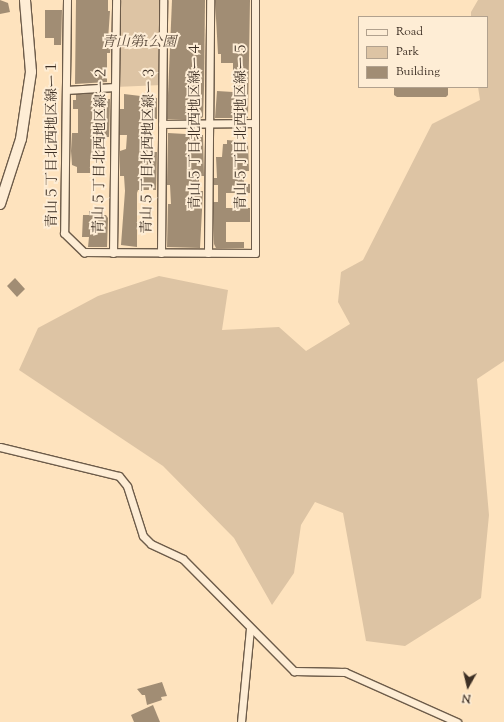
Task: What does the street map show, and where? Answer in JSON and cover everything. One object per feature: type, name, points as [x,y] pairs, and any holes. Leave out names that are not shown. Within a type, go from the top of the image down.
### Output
[{"type":"street","points":[[0,204],[22,139],[31,72],[25,0]]},
{"type":"street","name":"青山５丁目北西地区線ー１","points":[[67,0],[64,233],[84,252],[255,253]]},
{"type":"street","name":"青山５丁目北西地区線ー２","points":[[113,253],[116,0]]},
{"type":"street","name":"青山５丁目北西地区線ー３","points":[[161,253],[163,0]]},
{"type":"street","name":"青山５丁目北西地区線ー４","points":[[208,253],[210,0]]},
{"type":"street","name":"青山５丁目北西地区線ー５","points":[[255,0],[255,253]]},
{"type":"street","points":[[66,90],[115,87]]},
{"type":"street","points":[[162,124],[254,123]]},
{"type":"street","points":[[0,447],[119,476],[127,486],[143,536],[151,544],[183,559],[294,671],[345,672],[457,722]]},
{"type":"street","points":[[241,722],[250,628]]},
{"type":"green space","name":"青山第1公園","points":[[116,0],[163,0],[162,85],[115,87]]},
{"type":"green space","points":[[478,0],[504,0],[504,361],[477,379],[489,515],[481,598],[405,646],[366,641],[343,513],[315,502],[301,525],[294,573],[272,605],[234,538],[163,466],[19,370],[38,328],[98,296],[159,276],[228,290],[222,330],[279,327],[306,351],[350,324],[338,302],[341,272],[363,260],[432,124],[480,100],[478,88],[488,88],[488,16],[471,16],[471,12]]},
{"type":"building","points":[[0,0],[8,3],[10,12],[0,14]]},
{"type":"building","points":[[76,0],[108,0],[108,11],[110,11],[108,40],[111,40],[110,53],[107,53],[107,82],[75,84]]},
{"type":"building","points":[[172,0],[205,0],[203,117],[200,119],[167,119]]},
{"type":"building","points":[[215,0],[250,0],[248,118],[215,118],[217,91],[233,92],[233,63],[221,63],[221,54],[218,54]]},
{"type":"building","points":[[45,10],[62,10],[61,45],[54,45],[54,38],[45,38]]},
{"type":"building","points":[[394,88],[448,88],[448,95],[446,97],[397,97],[394,95]]},
{"type":"building","points":[[98,93],[98,100],[110,99],[109,137],[105,137],[103,159],[90,159],[90,173],[77,173],[77,167],[72,165],[71,151],[72,133],[78,133],[78,109],[73,109],[73,100],[76,100],[76,94]]},
{"type":"building","points":[[124,94],[157,98],[157,119],[155,119],[155,126],[152,126],[152,152],[157,152],[156,190],[138,190],[137,193],[137,247],[121,245],[125,191],[124,176],[120,176],[120,151],[126,149],[127,135],[119,135],[120,109],[124,109]]},
{"type":"building","points":[[168,133],[203,135],[204,176],[199,176],[199,191],[203,191],[200,248],[167,247],[168,204],[171,204],[170,185],[167,185]]},
{"type":"building","points":[[227,140],[248,142],[249,171],[244,171],[244,184],[250,184],[250,193],[226,193],[226,208],[250,208],[250,222],[226,222],[226,242],[244,242],[244,248],[216,248],[214,244],[213,202],[218,202],[218,185],[214,185],[214,178],[217,178],[216,157],[222,157],[223,144],[227,144]]},
{"type":"building","points":[[89,211],[99,211],[99,215],[106,215],[108,218],[107,247],[88,247],[89,237],[82,237],[83,215],[89,215]]},
{"type":"building","points":[[15,278],[25,289],[17,297],[7,286]]},
{"type":"building","points":[[162,682],[167,696],[161,697],[162,700],[147,705],[145,695],[142,695],[137,689]]},
{"type":"building","points":[[153,705],[160,722],[134,722],[131,715]]}]
